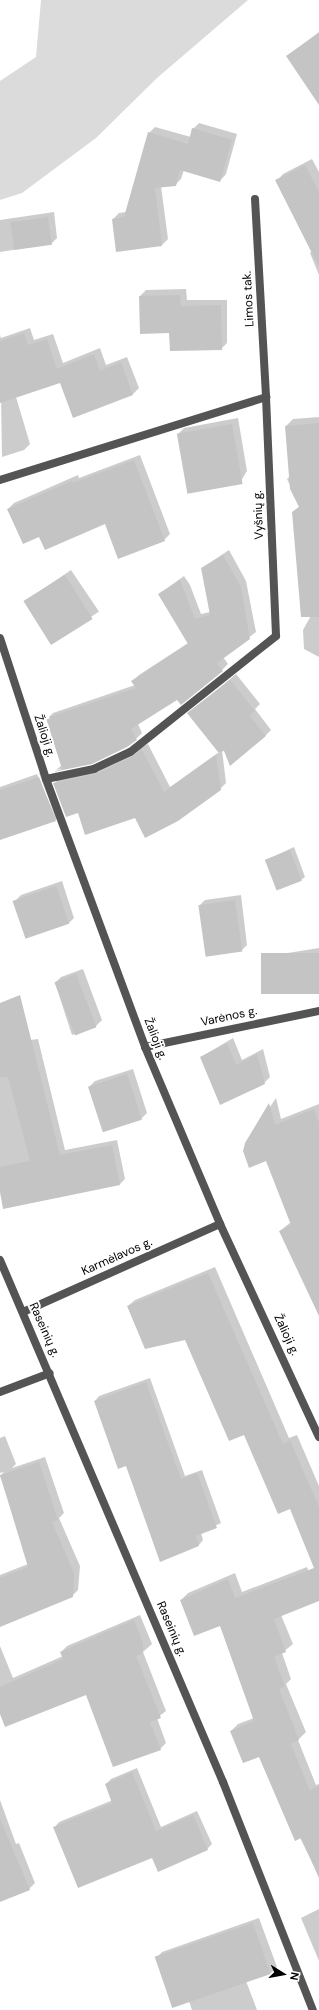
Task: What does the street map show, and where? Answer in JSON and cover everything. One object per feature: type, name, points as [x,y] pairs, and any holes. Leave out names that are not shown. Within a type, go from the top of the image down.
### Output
[{"type":"street","name":"Limos tak.","points":[[255,199],[266,397]]},
{"type":"street","points":[[0,480],[266,397]]},
{"type":"street","name":"Vyšnių g.","points":[[46,779],[94,769],[130,752],[276,636],[266,397]]},
{"type":"street","name":"Žalioji g.","points":[[0,638],[46,779],[145,1047],[220,1224],[319,1437]]},
{"type":"street","name":"Varėnos g.","points":[[145,1047],[319,1011]]},
{"type":"street","name":"Karmėlavos g.","points":[[23,1312],[220,1224]]},
{"type":"street","name":"Raseinių g.","points":[[0,1260],[50,1373],[223,1782],[313,2010]]},
{"type":"street","points":[[0,1392],[50,1373]]},
{"type":"shaded area","points":[[41,0],[248,0],[157,78],[96,138],[22,193],[0,200],[0,81],[36,57]]},
{"type":"building","points":[[319,33],[319,105],[286,56]]},
{"type":"building","points":[[192,128],[232,140],[220,182],[180,170],[176,186],[155,188],[162,246],[116,252],[112,219],[124,217],[148,132],[188,144]]},
{"type":"building","points":[[305,165],[319,192],[319,267],[275,180]]},
{"type":"building","points":[[48,217],[52,245],[14,250],[10,222]]},
{"type":"building","points":[[180,295],[181,306],[221,305],[222,350],[170,351],[169,333],[140,334],[139,296]]},
{"type":"building","points":[[24,333],[28,345],[47,339],[57,369],[94,354],[100,371],[121,362],[133,395],[73,418],[60,383],[0,403],[0,341]]},
{"type":"building","points":[[319,423],[319,617],[301,617],[292,512],[299,507],[290,489],[285,426]]},
{"type":"building","points":[[232,424],[243,484],[187,494],[177,434]]},
{"type":"building","points":[[134,460],[165,541],[118,559],[105,524],[45,550],[39,537],[23,544],[7,509],[72,481],[73,483]]},
{"type":"building","points":[[223,555],[241,587],[250,639],[217,663],[223,671],[181,705],[177,700],[131,729],[137,740],[127,747],[92,764],[53,772],[62,769],[46,718],[136,688],[131,681],[188,644],[158,594],[180,580],[195,619],[210,615],[201,568]]},
{"type":"building","points":[[65,575],[93,619],[51,645],[23,601]]},
{"type":"building","points":[[230,680],[255,711],[249,715],[266,736],[230,766],[224,751],[218,752],[187,713]]},
{"type":"building","points":[[142,750],[164,792],[216,755],[221,790],[178,821],[145,838],[135,818],[85,835],[78,813],[66,817],[53,783],[96,774],[132,757]]},
{"type":"building","points":[[39,777],[56,821],[0,840],[0,790]]},
{"type":"building","points":[[290,850],[302,881],[277,890],[265,860]]},
{"type":"building","points":[[56,886],[69,924],[26,939],[13,901]]},
{"type":"building","points":[[235,900],[242,951],[206,957],[198,905]]},
{"type":"building","points":[[261,953],[319,953],[319,994],[261,994]]},
{"type":"building","points":[[76,974],[96,1027],[75,1035],[55,982]]},
{"type":"building","points":[[20,995],[60,1155],[112,1145],[120,1185],[3,1209],[0,1192],[0,1167],[30,1161],[8,1077],[0,1078],[0,1003]]},
{"type":"building","points":[[227,1043],[236,1065],[257,1054],[265,1084],[220,1105],[200,1057]]},
{"type":"building","points":[[127,1074],[142,1120],[103,1132],[88,1087]]},
{"type":"building","points":[[269,1103],[275,1125],[314,1109],[319,1123],[319,1316],[279,1231],[291,1225],[266,1161],[249,1168],[243,1151],[245,1143]]},
{"type":"building","points":[[208,1273],[283,1444],[290,1440],[319,1507],[319,1601],[274,1619],[286,1652],[274,1657],[285,1686],[279,1689],[299,1740],[291,1744],[310,1791],[319,1786],[319,1878],[301,1838],[295,1841],[259,1757],[243,1763],[230,1731],[254,1721],[220,1626],[194,1636],[180,1600],[228,1579],[235,1598],[314,1568],[290,1509],[278,1514],[244,1435],[229,1441],[185,1340],[145,1349],[127,1306]]},
{"type":"building","points":[[146,1382],[181,1479],[197,1473],[217,1528],[196,1536],[199,1546],[160,1562],[126,1466],[118,1469],[94,1401]]},
{"type":"building","points":[[39,1462],[58,1520],[52,1522],[74,1573],[73,1597],[0,1627],[0,1578],[28,1567],[0,1475]]},
{"type":"building","points":[[134,1620],[143,1643],[143,1653],[136,1656],[161,1718],[150,1722],[161,1750],[113,1767],[86,1695],[5,1727],[0,1714],[0,1687],[63,1659],[60,1652]]},
{"type":"building","points":[[132,1772],[156,1831],[193,1815],[208,1850],[158,1872],[152,1858],[78,1888],[53,1827],[112,1803],[105,1784]]},
{"type":"building","points":[[0,1819],[30,1890],[0,1902]]},
{"type":"building","points":[[253,1923],[271,1974],[172,2008],[155,1957]]}]
